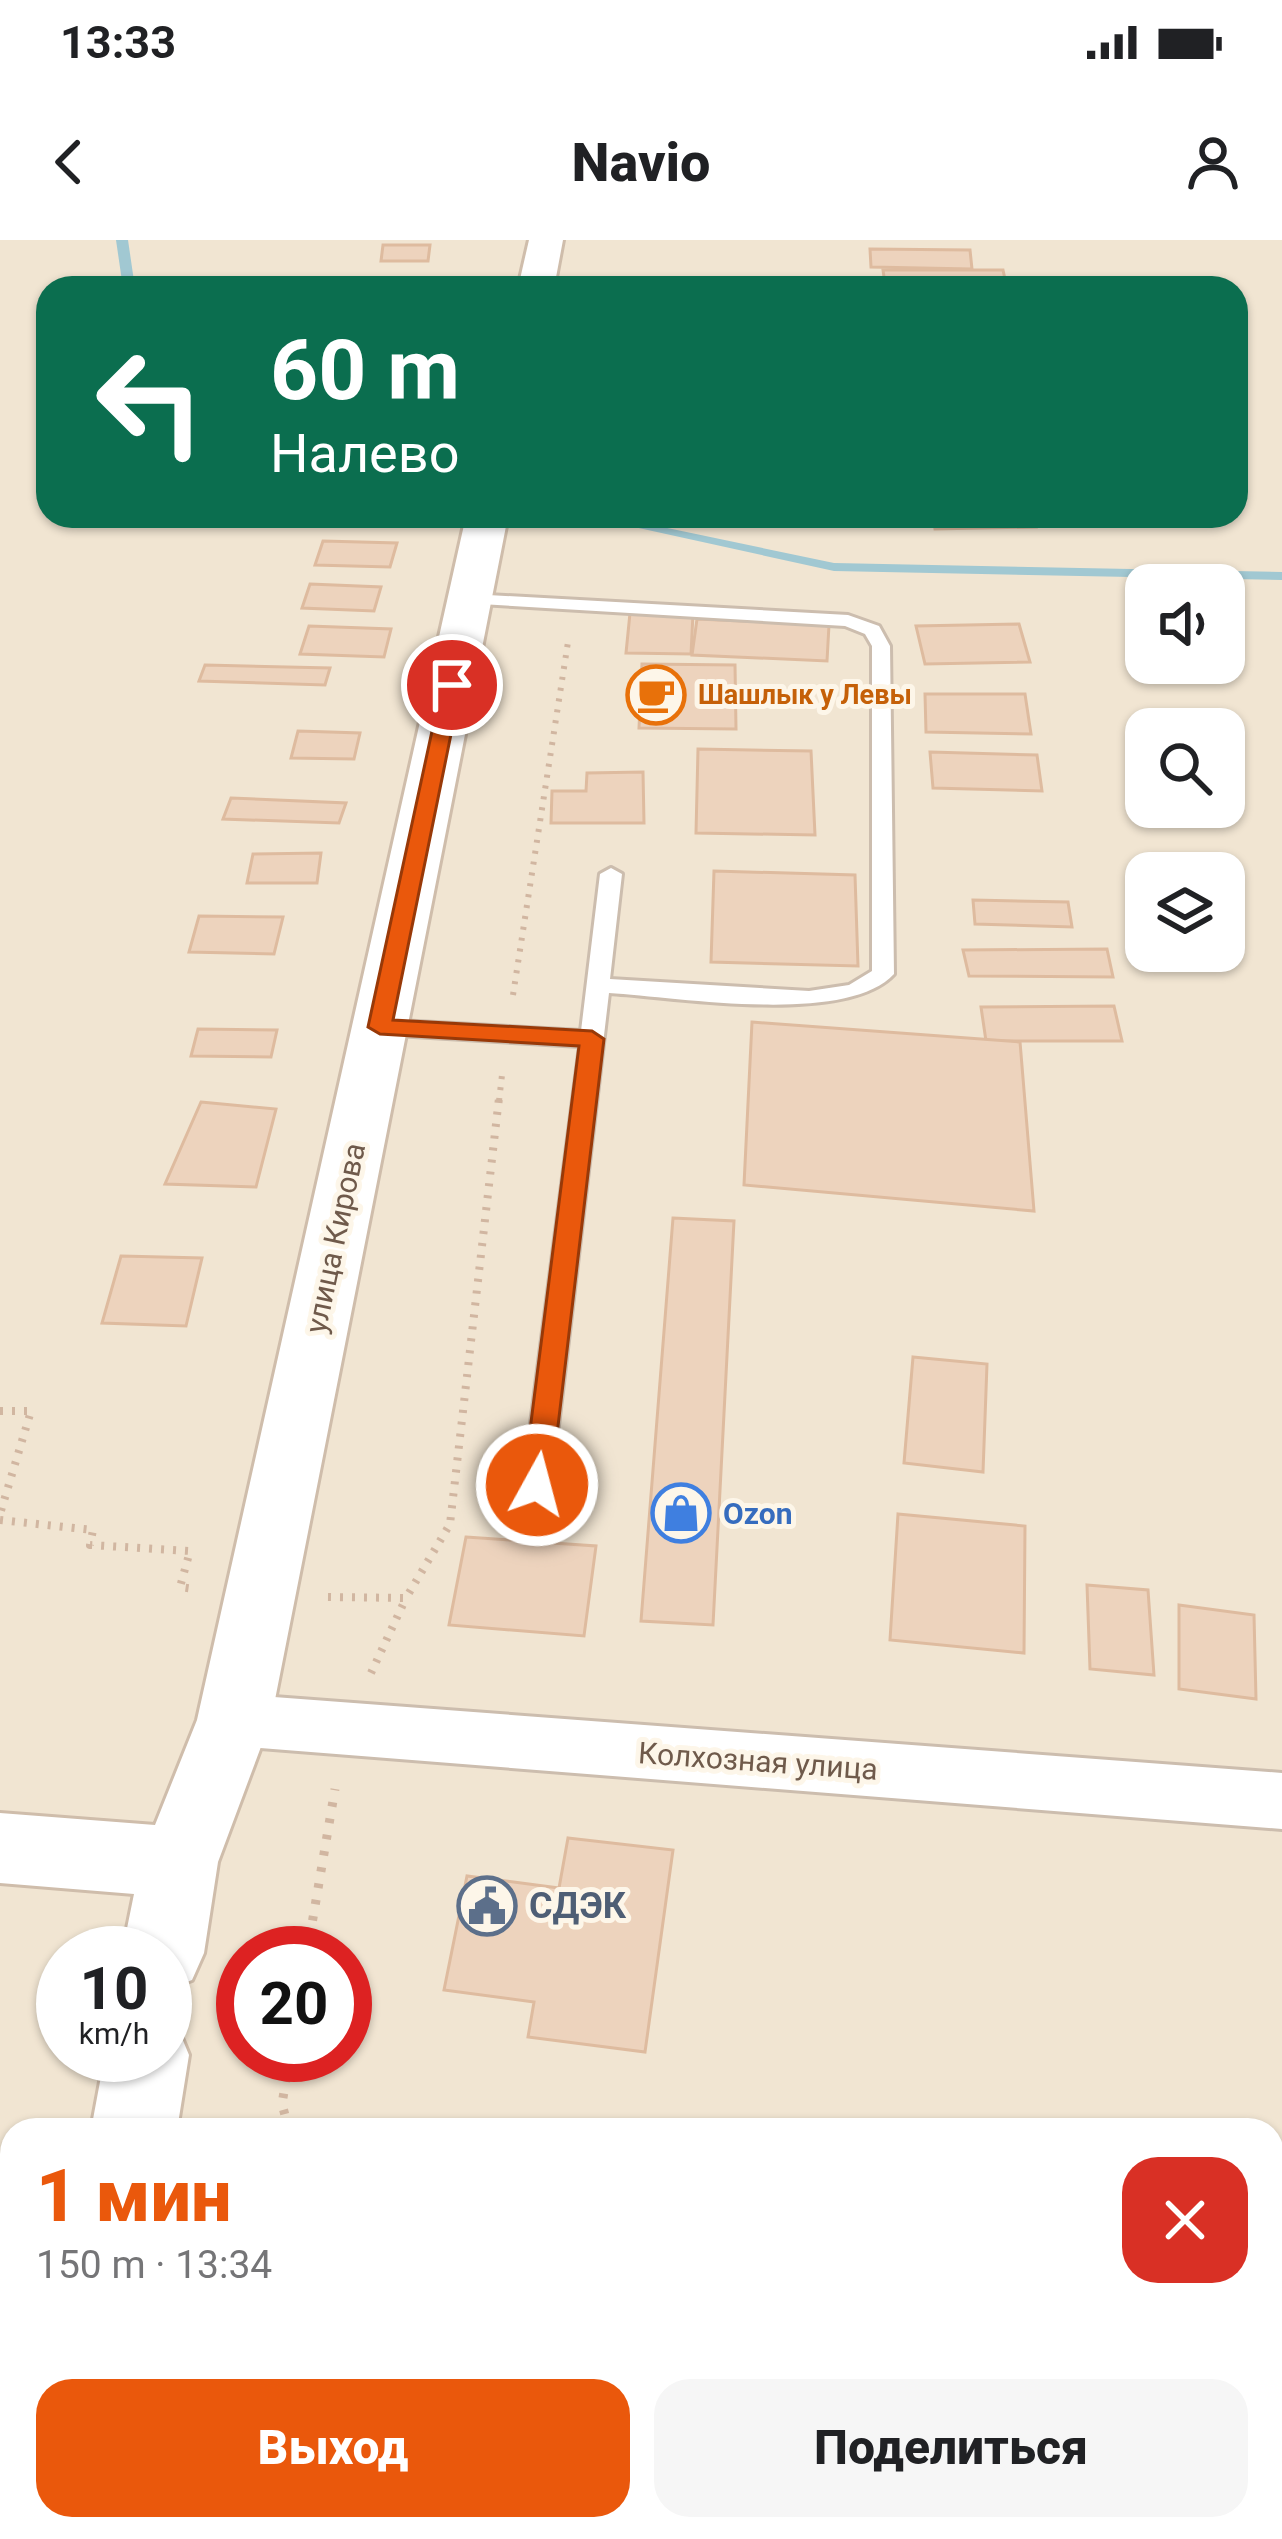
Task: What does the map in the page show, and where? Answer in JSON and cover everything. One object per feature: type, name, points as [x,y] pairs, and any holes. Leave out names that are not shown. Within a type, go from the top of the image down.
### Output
[{"type":"main road","points":[[538,276],[546,240]]},
{"type":"main road","name":"улица Кирова","points":[[168,1926],[178,1862],[234,1720],[479,555]]},
{"type":"main road","points":[[0,1848],[178,1862]]},
{"type":"main road","points":[[136,2118],[142,2082]]},
{"type":"street","name":"Колхозная улица","points":[[234,1720],[1282,1802]]},
{"type":"lane","points":[[479,555],[848,621],[872,630],[881,646],[883,974],[855,991],[809,998],[598,985]]},
{"type":"lane","points":[[537,1485],[611,874]]},
{"type":"lane","points":[[380,1027],[592,1039]]},
{"type":"path","points":[[0,1411],[31,1411],[0,1514]]},
{"type":"path","points":[[286,2082],[282,2104],[286,2118]]},
{"type":"shaded area","points":[[0,240],[1282,240],[1282,2118],[0,2118]]},
{"type":"building","points":[[383,245],[430,245],[428,261],[381,261]]},
{"type":"building","points":[[870,249],[970,250],[972,269],[871,267]]},
{"type":"building","points":[[883,270],[1003,270],[1004,276],[884,276]]},
{"type":"building","points":[[323,541],[397,543],[390,567],[315,565]]},
{"type":"building","points":[[310,584],[381,587],[374,611],[302,608]]},
{"type":"building","points":[[630,613],[693,614],[691,654],[626,653]]},
{"type":"building","points":[[697,619],[829,625],[827,661],[692,655]]},
{"type":"building","points":[[1019,624],[1030,662],[925,664],[916,626]]},
{"type":"building","points":[[309,626],[391,629],[384,657],[300,654]]},
{"type":"building","points":[[642,664],[735,665],[736,729],[639,728]]},
{"type":"building","points":[[205,665],[330,668],[325,685],[199,681]]},
{"type":"building","points":[[925,694],[1025,694],[1031,734],[926,732]]},
{"type":"building","points":[[298,731],[360,733],[354,759],[291,758]]},
{"type":"building","points":[[698,749],[811,751],[815,835],[696,833]]},
{"type":"building","points":[[930,752],[1037,755],[1042,791],[933,788]]},
{"type":"building","points":[[643,772],[644,823],[551,823],[552,791],[586,791],[587,773]]},
{"type":"building","points":[[231,798],[346,803],[339,823],[223,819]]},
{"type":"building","points":[[321,853],[317,883],[247,883],[253,854]]},
{"type":"building","points":[[714,871],[855,875],[858,966],[711,962]]},
{"type":"building","points":[[973,900],[1068,902],[1072,927],[975,924]]},
{"type":"building","points":[[199,916],[283,917],[274,954],[189,952]]},
{"type":"building","points":[[1107,949],[1113,977],[969,976],[963,950]]},
{"type":"building","points":[[1114,1006],[1122,1041],[986,1041],[981,1007]]},
{"type":"building","points":[[752,1022],[1020,1042],[1034,1211],[744,1185]]},
{"type":"building","points":[[198,1029],[277,1030],[271,1057],[191,1056]]},
{"type":"building","points":[[201,1102],[276,1109],[256,1187],[165,1184]]},
{"type":"building","points":[[673,1218],[734,1221],[713,1625],[641,1621]]},
{"type":"building","points":[[121,1256],[202,1258],[186,1326],[102,1323]]},
{"type":"building","points":[[913,1357],[987,1364],[983,1472],[904,1463]]},
{"type":"building","points":[[898,1514],[1025,1526],[1024,1653],[890,1640]]},
{"type":"building","points":[[466,1537],[596,1546],[584,1636],[449,1625]]},
{"type":"building","points":[[1087,1585],[1148,1590],[1154,1675],[1090,1669]]},
{"type":"building","points":[[1179,1605],[1254,1615],[1256,1699],[1179,1689]]},
{"type":"building","points":[[568,1838],[673,1850],[645,2052],[528,2037],[534,2002],[444,1990],[467,1876],[559,1888]]},
{"type":"waterway","points":[[122,240],[127,276]]},
{"type":"waterway","points":[[648,528],[834,567],[1282,576]]},
{"type":"place","name":"Шашлык у Левы","points":[[656,695]]},
{"type":"place","name":"Ozon","points":[[681,1513]]},
{"type":"place","name":"СДЭК","points":[[487,1906]]},
{"type":"route","points":[[452,685],[380,1027],[592,1039],[537,1485]]}]
